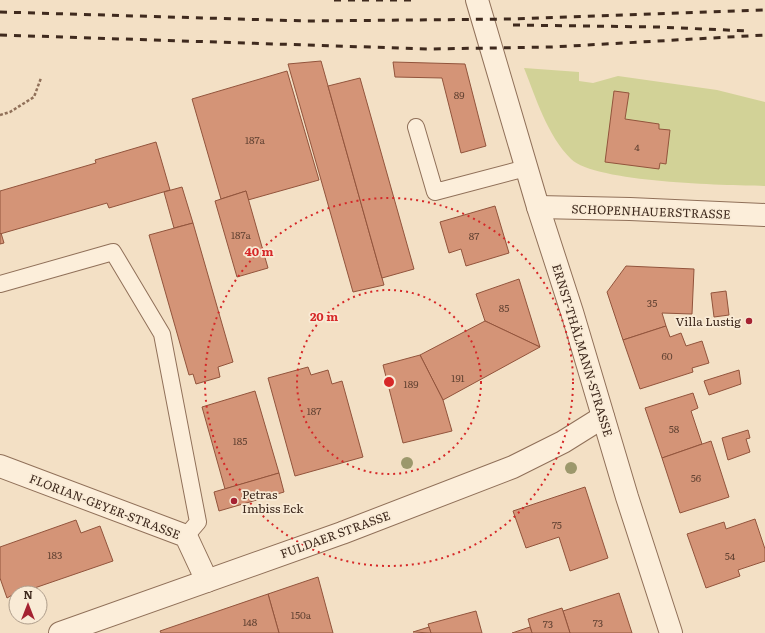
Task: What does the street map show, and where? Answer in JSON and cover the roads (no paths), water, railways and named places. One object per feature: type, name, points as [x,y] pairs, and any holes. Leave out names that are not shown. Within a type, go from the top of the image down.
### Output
[{"type":"street","name":"ERNST-THÄLMANN-STRASSE","points":[[477,0],[495,67],[671,633]]},
{"type":"street","name":"SCHOPENHAUERSTRASSE","points":[[538,207],[765,214]]},
{"type":"street","name":"FULDAER STRASSE","points":[[60,633],[342,533],[513,467],[563,442],[603,417]]},
{"type":"street","name":"FLORIAN-GEYER-STRASSE","points":[[0,466],[186,536],[208,581]]},
{"type":"lane","points":[[416,127],[435,192],[526,168]]},
{"type":"lane","points":[[0,284],[113,252],[162,334],[198,522],[186,536]]},
{"type":"railway","points":[[334,0],[417,0]]},
{"type":"railway","points":[[0,12],[307,21],[513,19],[765,10]]},
{"type":"railway","points":[[513,25],[658,27],[749,31]]},
{"type":"railway","points":[[0,35],[429,49],[552,47],[765,35]]},
{"type":"place","name":"Villa Lustig","points":[[749,321]]},
{"type":"place","name":"Petras Imbiss Eck","points":[[234,501]]}]
